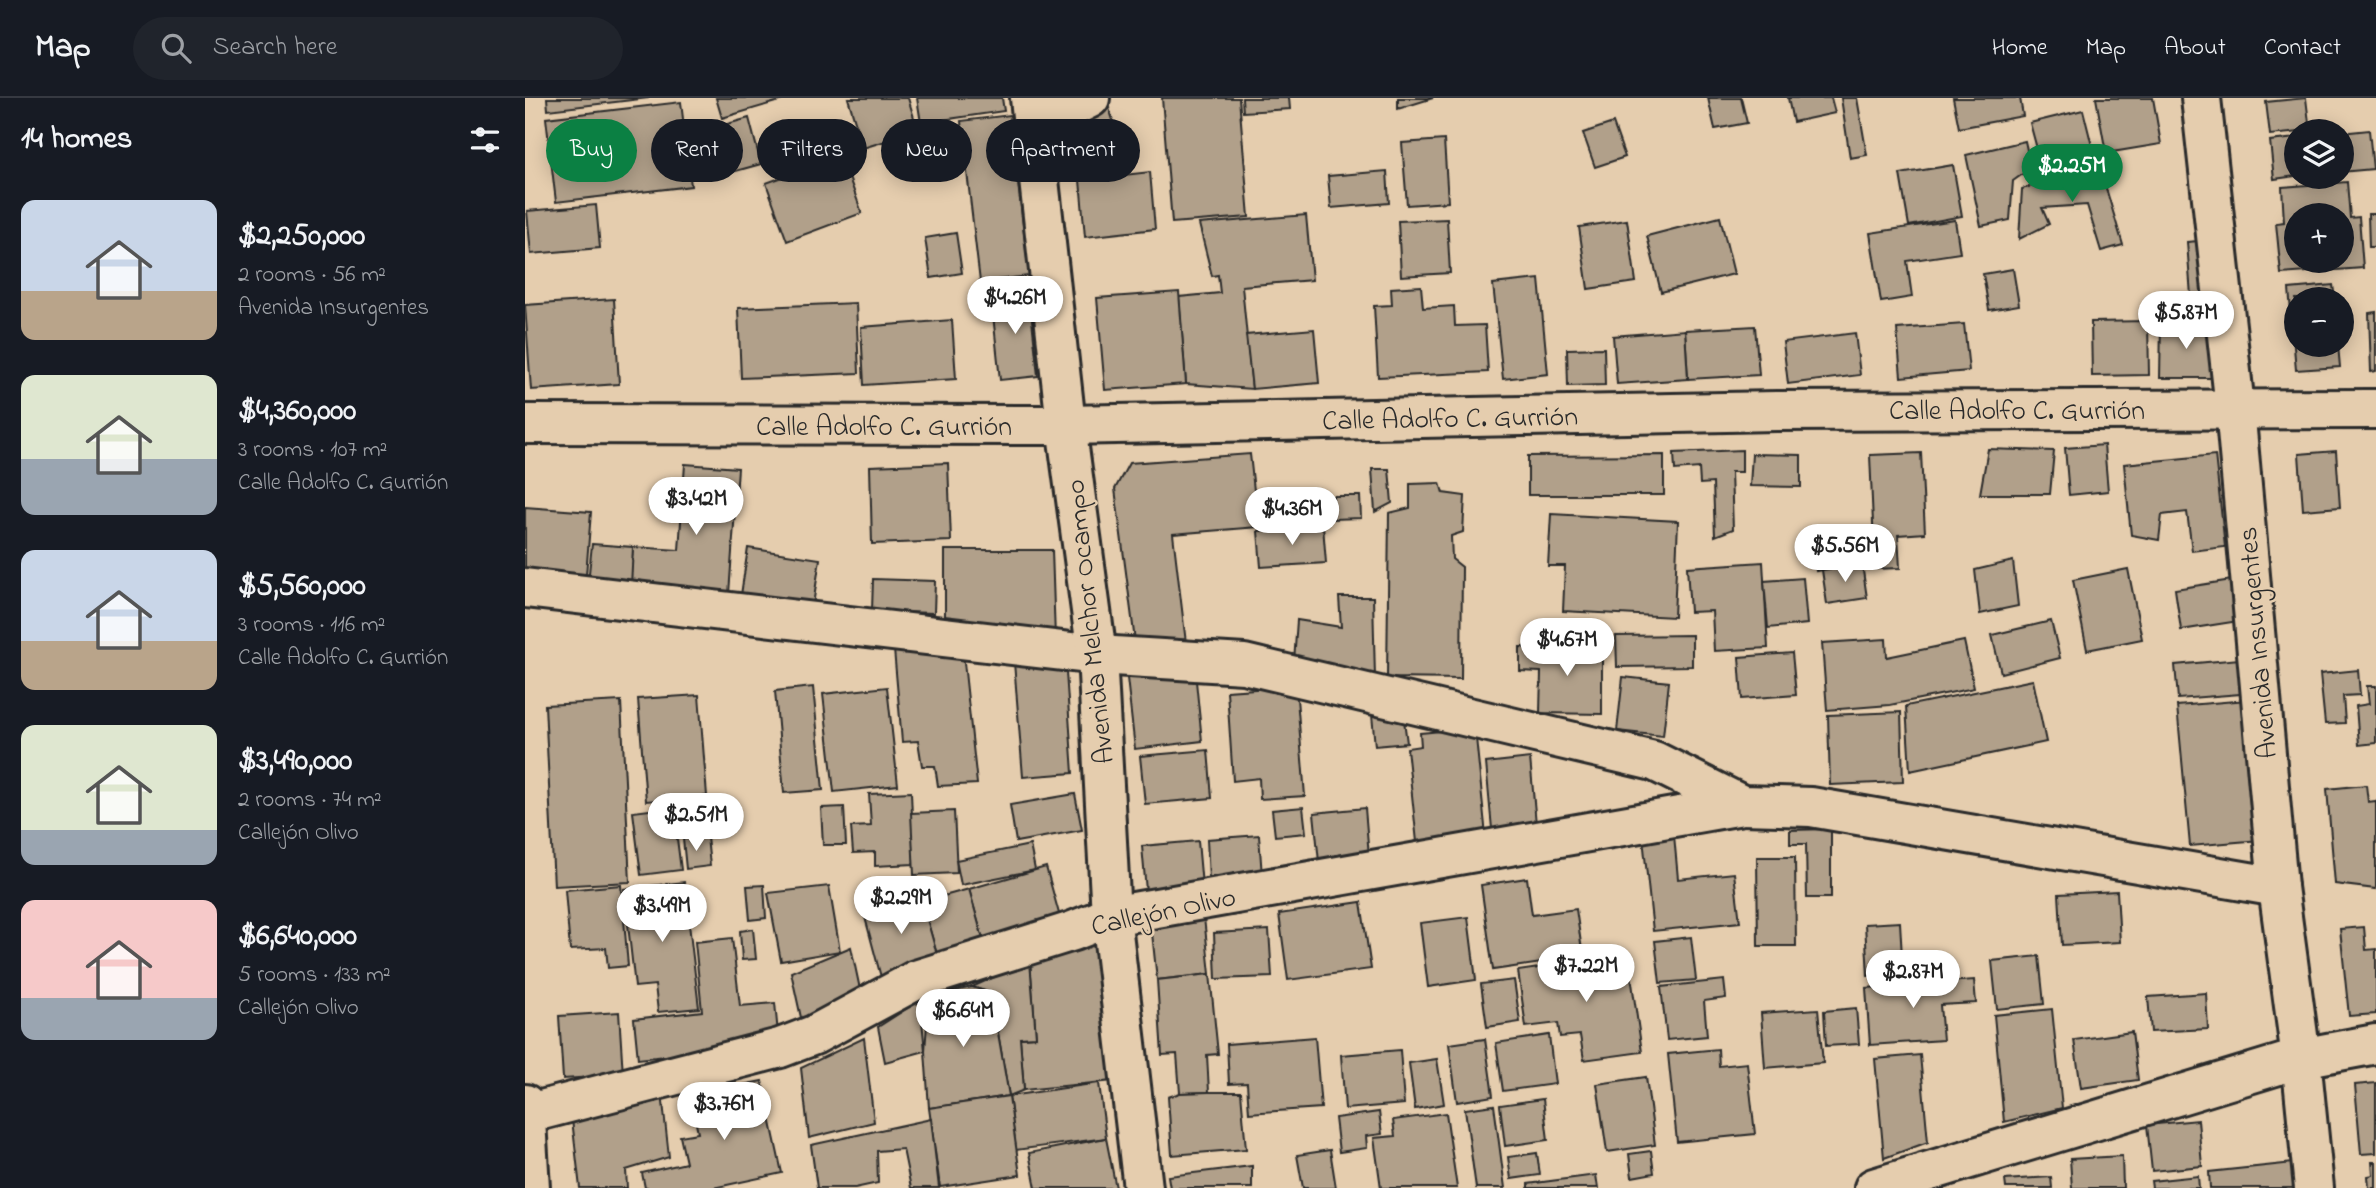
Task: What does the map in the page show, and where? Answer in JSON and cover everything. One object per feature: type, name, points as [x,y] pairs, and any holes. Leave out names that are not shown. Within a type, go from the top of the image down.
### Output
[{"type":"street","points":[[1031,113],[1090,98]]},
{"type":"street","name":"Avenida Insurgentes","points":[[2200,98],[2235,408],[2279,887],[2301,1058],[2314,1188]]},
{"type":"street","name":"Avenida Melchor Ocampo","points":[[1031,113],[1066,425],[1097,655],[1111,916],[1143,1188]]},
{"type":"street","name":"Calle Adolfo C. Gurrión","points":[[525,424],[1066,425],[1762,411],[2376,409]]},
{"type":"street","points":[[525,588],[1097,655],[1244,664],[1654,761],[1742,805],[1811,807],[2279,887]]},
{"type":"street","name":"Callejón Olivo","points":[[526,1114],[780,1048],[814,1035],[916,980],[1073,931],[1111,916],[1742,805]]},
{"type":"street","points":[[1874,1188],[2301,1058],[2376,1044]]},
{"type":"street","points":[[525,1104],[530,1188]]},
{"type":"building","points":[[547,98],[649,98],[548,110]]},
{"type":"building","points":[[716,98],[782,98],[783,100],[722,118]]},
{"type":"building","points":[[848,98],[908,98],[914,119],[881,119],[881,142],[867,147],[867,119],[854,119]]},
{"type":"building","points":[[917,98],[1002,98],[1004,111],[949,119],[920,119]]},
{"type":"building","points":[[1162,98],[1239,98],[1249,217],[1172,223]]},
{"type":"building","points":[[1242,98],[1289,98],[1290,109],[1243,112]]},
{"type":"building","points":[[1398,98],[1433,98],[1398,109]]},
{"type":"building","points":[[1708,98],[1741,98],[1747,123],[1715,129]]},
{"type":"building","points":[[1788,98],[1831,98],[1835,113],[1793,122]]},
{"type":"building","points":[[1841,98],[1857,98],[1867,155],[1850,158]]},
{"type":"building","points":[[1953,98],[2020,98],[2023,116],[1959,128]]},
{"type":"building","points":[[2096,98],[2153,98],[2161,144],[2106,153]]},
{"type":"building","points":[[2306,98],[2309,119],[2284,119],[2284,134],[2270,135],[2266,102]]},
{"type":"building","points":[[681,102],[683,119],[651,119],[651,182],[691,182],[691,186],[556,202],[554,182],[637,182],[637,119],[546,118]]},
{"type":"building","points":[[1109,108],[1113,119],[1080,119]]},
{"type":"building","points":[[2083,110],[2095,158],[2043,171],[2030,123]]},
{"type":"building","points":[[1010,115],[1010,119],[986,119],[986,182],[1018,182],[1029,276],[980,282],[968,182],[972,182],[972,120]]},
{"type":"building","points":[[749,118],[757,149],[757,165],[743,169],[743,120]]},
{"type":"building","points":[[1613,123],[1625,157],[1595,167],[1583,133]]},
{"type":"building","points":[[2369,130],[2373,169],[2354,171],[2354,132]]},
{"type":"building","points":[[2284,139],[2284,178],[2274,179],[2270,141]]},
{"type":"building","points":[[1444,140],[1448,202],[1407,205],[1402,143]]},
{"type":"building","points":[[2025,141],[2031,168],[2013,181],[2010,220],[1981,226],[1966,155]]},
{"type":"building","points":[[1953,165],[1962,216],[1909,226],[1900,174]]},
{"type":"building","points":[[2099,165],[2123,245],[2101,251],[2087,205],[2042,208],[2049,224],[2019,239],[2022,189]]},
{"type":"building","points":[[1387,171],[1389,203],[1331,208],[1328,176]]},
{"type":"building","points":[[1150,172],[1155,229],[1085,237],[1080,182],[1140,182],[1140,173]]},
{"type":"building","points":[[851,182],[862,213],[787,241],[766,183]]},
{"type":"building","points":[[2282,187],[2348,189],[2349,203],[2284,203],[2284,222]]},
{"type":"building","points":[[596,205],[600,248],[531,254],[527,211]]},
{"type":"building","points":[[2368,214],[2376,214],[2376,247],[2369,247]]},
{"type":"building","points":[[1306,215],[1312,280],[1242,286],[1252,389],[1186,384],[1179,297],[1220,293],[1218,275],[1212,276],[1199,224]]},
{"type":"building","points":[[1720,217],[1734,274],[1661,292],[1647,236]]},
{"type":"building","points":[[2359,217],[2363,268],[2354,269],[2354,218]]},
{"type":"building","points":[[1447,219],[1450,273],[1401,276],[1398,221]]},
{"type":"building","points":[[1627,220],[1636,282],[1588,289],[1579,227]]},
{"type":"building","points":[[1955,220],[1960,253],[1907,261],[1912,297],[1881,302],[1870,233]]},
{"type":"building","points":[[2284,222],[2284,273],[2295,273],[2281,274],[2276,223]]},
{"type":"building","points":[[956,233],[962,273],[931,278],[925,238]]},
{"type":"building","points":[[2210,240],[2215,308],[2192,310],[2187,242]]},
{"type":"building","points":[[2013,269],[2019,305],[1989,310],[1983,274]]},
{"type":"building","points":[[1539,279],[1548,374],[1503,379],[1493,284]]},
{"type":"building","points":[[1421,286],[1423,308],[1454,306],[1455,326],[1485,325],[1488,372],[1378,377],[1374,306],[1392,305],[1391,288]]},
{"type":"building","points":[[1029,292],[1038,376],[1000,380],[991,296]]},
{"type":"building","points":[[1179,292],[1186,384],[1105,390],[1097,298]]},
{"type":"building","points":[[614,299],[619,384],[531,390],[525,305]]},
{"type":"building","points":[[856,303],[859,373],[741,378],[738,308]]},
{"type":"building","points":[[2376,312],[2376,371],[2371,372],[2369,313]]},
{"type":"building","points":[[952,320],[956,379],[864,385],[861,327]]},
{"type":"building","points":[[2148,321],[2149,375],[2092,376],[2091,322]]},
{"type":"building","points":[[2161,323],[2211,323],[2211,378],[2160,378]]},
{"type":"building","points":[[1964,324],[1969,371],[1901,377],[1897,329]]},
{"type":"building","points":[[1755,326],[1759,375],[1688,379],[1685,330]]},
{"type":"building","points":[[1314,329],[1319,383],[1252,389],[1246,335]]},
{"type":"building","points":[[1685,330],[1688,379],[1617,384],[1613,336]]},
{"type":"building","points":[[1855,333],[1860,375],[1788,384],[1783,342]]},
{"type":"building","points":[[1604,348],[1605,385],[1568,386],[1567,349]]},
{"type":"building","points":[[2295,357],[2339,357],[2340,367],[2296,370]]},
{"type":"building","points":[[2104,445],[2108,491],[2069,495],[2065,448]]},
{"type":"building","points":[[1988,449],[2054,451],[2050,494],[1980,494]]},
{"type":"building","points":[[1742,450],[1742,472],[1731,472],[1733,529],[1715,536],[1713,483],[1700,484],[1699,468],[1675,470],[1674,453]]},
{"type":"building","points":[[2336,451],[2340,507],[2303,510],[2299,454]]},
{"type":"building","points":[[1921,453],[1925,533],[1898,535],[1900,568],[1875,569],[1870,455]]},
{"type":"building","points":[[1250,454],[1258,527],[1173,534],[1186,643],[1135,641],[1115,489],[1129,463]]},
{"type":"building","points":[[1752,454],[1801,455],[1801,487],[1750,486]]},
{"type":"building","points":[[1664,455],[1664,495],[1528,495],[1528,456]]},
{"type":"building","points":[[2215,455],[2225,547],[2192,551],[2187,512],[2162,515],[2159,540],[2131,535],[2124,464]]},
{"type":"building","points":[[948,463],[951,541],[872,544],[870,466]]},
{"type":"building","points":[[685,464],[738,468],[729,594],[630,586],[633,547],[679,550]]},
{"type":"building","points":[[1372,469],[1389,469],[1392,503],[1375,512]]},
{"type":"building","points":[[1440,483],[1443,493],[1465,496],[1463,532],[1451,536],[1452,559],[1462,567],[1461,679],[1387,678],[1389,513],[1410,508],[1410,484]]},
{"type":"building","points":[[1333,496],[1360,496],[1361,518],[1333,519]]},
{"type":"building","points":[[525,507],[591,512],[586,575],[525,570]]},
{"type":"building","points":[[1551,514],[1678,521],[1674,617],[1563,611],[1565,566],[1548,566]]},
{"type":"building","points":[[1323,526],[1326,563],[1261,567],[1258,531]]},
{"type":"building","points":[[1856,534],[1862,564],[1816,571],[1812,538]]},
{"type":"building","points":[[592,544],[633,547],[631,586],[588,583]]},
{"type":"building","points":[[748,548],[820,559],[813,605],[741,595]]},
{"type":"building","points":[[945,550],[1052,550],[1055,638],[945,625]]},
{"type":"building","points":[[2013,561],[2018,606],[1980,614],[1975,570]]},
{"type":"building","points":[[1763,562],[1768,648],[1714,651],[1712,611],[1690,612],[1687,567]]},
{"type":"building","points":[[1862,564],[1867,598],[1827,604],[1822,570]]},
{"type":"building","points":[[2128,569],[2142,639],[2087,650],[2073,580]]},
{"type":"building","points":[[1803,578],[1807,624],[1768,628],[1764,581]]},
{"type":"building","points":[[873,579],[935,581],[934,613],[872,611]]},
{"type":"building","points":[[2238,579],[2245,620],[2181,630],[2175,589]]},
{"type":"building","points":[[1339,597],[1373,597],[1375,678],[1294,662],[1297,620],[1341,627]]},
{"type":"building","points":[[2051,621],[2060,658],[2001,673],[1992,635]]},
{"type":"building","points":[[1692,635],[1692,666],[1617,667],[1616,636]]},
{"type":"building","points":[[893,638],[963,653],[977,784],[938,786],[935,766],[922,766],[918,741],[902,742]]},
{"type":"building","points":[[1886,639],[1887,657],[1964,641],[1974,688],[1890,705],[1827,710],[1822,643]]},
{"type":"building","points":[[1520,647],[1602,648],[1602,714],[1540,713],[1541,672],[1520,671]]},
{"type":"building","points":[[1792,653],[1796,695],[1742,699],[1739,657]]},
{"type":"building","points":[[1065,658],[1073,773],[1023,777],[1014,662]]},
{"type":"building","points":[[2250,658],[2253,693],[2178,699],[2175,665]]},
{"type":"building","points":[[2358,670],[2360,695],[2343,696],[2345,723],[2325,724],[2320,674]]},
{"type":"building","points":[[1195,671],[1202,741],[1135,749],[1127,678]]},
{"type":"building","points":[[1623,677],[1669,682],[1663,736],[1617,731]]},
{"type":"building","points":[[2033,680],[2046,742],[1910,771],[1906,706]]},
{"type":"building","points":[[1296,686],[1305,796],[1260,799],[1259,778],[1233,781],[1227,691]]},
{"type":"building","points":[[2367,686],[2376,686],[2376,743],[2359,745],[2356,706],[2369,704]]},
{"type":"building","points":[[813,687],[823,790],[784,793],[775,691]]},
{"type":"building","points":[[887,687],[898,785],[834,792],[823,694]]},
{"type":"building","points":[[699,695],[707,796],[646,801],[638,699]]},
{"type":"building","points":[[2259,699],[2272,839],[2190,846],[2177,706]]},
{"type":"building","points":[[621,701],[630,882],[554,886],[545,705]]},
{"type":"building","points":[[1403,712],[1407,743],[1375,746],[1372,715]]},
{"type":"building","points":[[1901,712],[1903,782],[1830,785],[1828,715]]},
{"type":"building","points":[[1475,728],[1486,836],[1417,842],[1407,748],[1421,746],[1420,733]]},
{"type":"building","points":[[1208,750],[1212,798],[1145,804],[1140,756]]},
{"type":"building","points":[[1530,758],[1536,824],[1492,829],[1486,763]]},
{"type":"building","points":[[2366,785],[2368,802],[2376,801],[2376,889],[2335,884],[2327,789]]},
{"type":"building","points":[[911,792],[914,864],[875,866],[875,852],[853,853],[851,827],[871,826],[869,794]]},
{"type":"building","points":[[1075,794],[1082,830],[1016,842],[1010,805]]},
{"type":"building","points":[[673,807],[681,870],[641,875],[633,812]]},
{"type":"building","points":[[844,807],[846,845],[823,845],[821,808]]},
{"type":"building","points":[[1303,807],[1306,833],[1275,836],[1272,810]]},
{"type":"building","points":[[1365,808],[1369,856],[1319,862],[1314,813]]},
{"type":"building","points":[[954,811],[957,873],[914,875],[911,813]]},
{"type":"building","points":[[1831,829],[1831,898],[1807,898],[1806,844],[1790,844],[1790,830]]},
{"type":"building","points":[[1259,835],[1262,876],[1209,880],[1207,839]]},
{"type":"building","points":[[1674,835],[1678,879],[1734,873],[1740,922],[1653,931],[1643,838]]},
{"type":"building","points":[[707,837],[710,866],[686,869],[683,839]]},
{"type":"building","points":[[1198,841],[1202,886],[1146,891],[1142,846]]},
{"type":"building","points":[[1030,845],[1035,870],[961,885],[956,860]]},
{"type":"building","points":[[1757,857],[1795,857],[1796,946],[1758,946]]},
{"type":"building","points":[[1046,867],[1063,928],[986,950],[969,889]]},
{"type":"building","points":[[1527,878],[1532,915],[1576,909],[1583,957],[1493,970],[1481,885]]},
{"type":"building","points":[[684,882],[699,1008],[658,1012],[655,985],[635,987],[624,889]]},
{"type":"building","points":[[621,885],[628,966],[608,968],[606,948],[570,950],[565,890]]},
{"type":"building","points":[[764,885],[766,918],[750,920],[747,886]]},
{"type":"building","points":[[829,886],[840,951],[781,961],[768,893]]},
{"type":"building","points":[[969,889],[986,950],[940,965],[922,902]]},
{"type":"building","points":[[919,891],[940,965],[882,981],[862,906]]},
{"type":"building","points":[[2117,891],[2120,942],[2062,945],[2059,894]]},
{"type":"building","points":[[1361,902],[1371,969],[1288,980],[1279,914]]},
{"type":"building","points":[[1203,908],[1210,974],[1157,980],[1150,914]]},
{"type":"building","points":[[1468,917],[1476,980],[1428,987],[1420,923]]},
{"type":"building","points":[[1900,922],[1903,974],[1868,976],[1865,924]]},
{"type":"building","points":[[2364,927],[2366,950],[2376,949],[2376,1014],[2349,1016],[2340,929]]},
{"type":"building","points":[[753,929],[756,959],[742,960],[740,931]]},
{"type":"building","points":[[1269,930],[1272,977],[1216,979],[1214,933]]},
{"type":"building","points":[[1099,937],[1113,1081],[1024,1090],[1020,1038],[1036,1037],[1030,961]]},
{"type":"building","points":[[1691,937],[1696,980],[1660,983],[1655,941]]},
{"type":"building","points":[[732,938],[740,1006],[775,1003],[779,1044],[638,1059],[634,1019],[702,1011],[695,942]]},
{"type":"building","points":[[851,947],[864,1008],[805,1036],[791,972]]},
{"type":"building","points":[[1628,955],[1642,1052],[1584,1060],[1580,1035],[1560,1037],[1558,1023],[1526,1027],[1518,971]]},
{"type":"building","points":[[2039,956],[2044,1004],[1997,1009],[1992,961]]},
{"type":"building","points":[[1030,961],[1036,1037],[1020,1038],[1024,1090],[1009,1096],[991,993],[972,987]]},
{"type":"building","points":[[1210,974],[1218,1054],[1207,1055],[1209,1092],[1180,1093],[1177,1054],[1162,1055],[1157,980]]},
{"type":"building","points":[[1514,980],[1520,1022],[1487,1027],[1481,984]]},
{"type":"building","points":[[1724,980],[1726,998],[1704,1001],[1707,1036],[1667,1040],[1661,987]]},
{"type":"building","points":[[1974,980],[1976,1003],[1940,1005],[1943,1040],[1870,1045],[1866,988]]},
{"type":"building","points":[[972,987],[991,993],[1009,1096],[929,1108],[925,1051],[929,997]]},
{"type":"building","points":[[2206,993],[2208,1029],[2151,1032],[2148,997]]},
{"type":"building","points":[[920,1000],[925,1051],[885,1062],[878,1027]]},
{"type":"building","points":[[1856,1008],[1859,1044],[1826,1046],[1824,1011]]},
{"type":"building","points":[[1818,1009],[1823,1063],[1765,1068],[1761,1013]]},
{"type":"building","points":[[2052,1009],[2062,1108],[2004,1122],[1994,1015]]},
{"type":"building","points":[[619,1012],[623,1075],[563,1079],[559,1016]]},
{"type":"building","points":[[2132,1032],[2138,1080],[2081,1088],[2074,1040]]},
{"type":"building","points":[[1549,1035],[1555,1084],[1503,1091],[1496,1043]]},
{"type":"building","points":[[1315,1037],[1321,1108],[1249,1113],[1247,1083],[1229,1084],[1227,1044]]},
{"type":"building","points":[[864,1038],[874,1122],[809,1138],[801,1068]]},
{"type":"building","points":[[1485,1039],[1493,1096],[1457,1102],[1449,1044]]},
{"type":"building","points":[[1718,1049],[1719,1066],[1747,1063],[1755,1134],[1677,1142],[1668,1054]]},
{"type":"building","points":[[1400,1050],[1404,1104],[1345,1109],[1341,1055]]},
{"type":"building","points":[[1920,1055],[1928,1142],[1884,1158],[1875,1059]]},
{"type":"building","points":[[1437,1059],[1444,1104],[1415,1109],[1409,1063]]},
{"type":"building","points":[[1646,1077],[1655,1145],[1607,1152],[1597,1084]]},
{"type":"building","points":[[762,1081],[782,1173],[713,1188],[645,1188],[642,1173],[686,1163],[680,1136],[698,1133],[690,1096]]},
{"type":"building","points":[[1099,1083],[1106,1138],[1016,1150],[1009,1096]]},
{"type":"building","points":[[2376,1083],[2376,1153],[2361,1154],[2355,1085]]},
{"type":"building","points":[[1241,1092],[1246,1149],[1172,1155],[1168,1097],[1180,1093]]},
{"type":"building","points":[[662,1093],[669,1157],[626,1170],[627,1188],[580,1188],[571,1111]]},
{"type":"building","points":[[1009,1096],[1020,1175],[940,1187],[929,1108]]},
{"type":"building","points":[[1543,1099],[1548,1140],[1505,1146],[1500,1105]]},
{"type":"building","points":[[1494,1105],[1505,1188],[1476,1188],[1465,1109]]},
{"type":"building","points":[[1379,1112],[1382,1134],[1366,1136],[1367,1148],[1339,1152],[1335,1118]]},
{"type":"building","points":[[1446,1113],[1457,1188],[1381,1188],[1374,1138],[1395,1136],[1393,1120]]},
{"type":"building","points":[[931,1119],[939,1188],[911,1188],[903,1149],[877,1151],[878,1183],[855,1188],[817,1188],[811,1145]]},
{"type":"building","points":[[2198,1120],[2202,1166],[2152,1171],[2147,1125]]},
{"type":"building","points":[[1106,1138],[1116,1188],[1036,1188],[1029,1153]]},
{"type":"building","points":[[1330,1150],[1336,1188],[1303,1188],[1297,1155]]},
{"type":"building","points":[[1651,1151],[1654,1173],[1632,1177],[1629,1154]]},
{"type":"building","points":[[1537,1153],[1540,1175],[1511,1179],[1508,1157]]},
{"type":"building","points":[[2122,1156],[2123,1188],[2072,1188],[2070,1159]]},
{"type":"building","points":[[2302,1162],[2304,1188],[2210,1188],[2209,1172]]},
{"type":"building","points":[[2372,1162],[2376,1162],[2376,1188],[2369,1188],[2368,1176],[2373,1175]]},
{"type":"building","points":[[1252,1166],[1252,1188],[1170,1188],[1168,1176]]},
{"type":"building","points":[[1596,1175],[1598,1188],[1528,1188],[1528,1184]]},
{"type":"building","points":[[2198,1176],[2199,1188],[2152,1188],[2151,1181]]},
{"type":"building","points":[[2051,1177],[2052,1188],[2006,1188],[2005,1180]]}]
